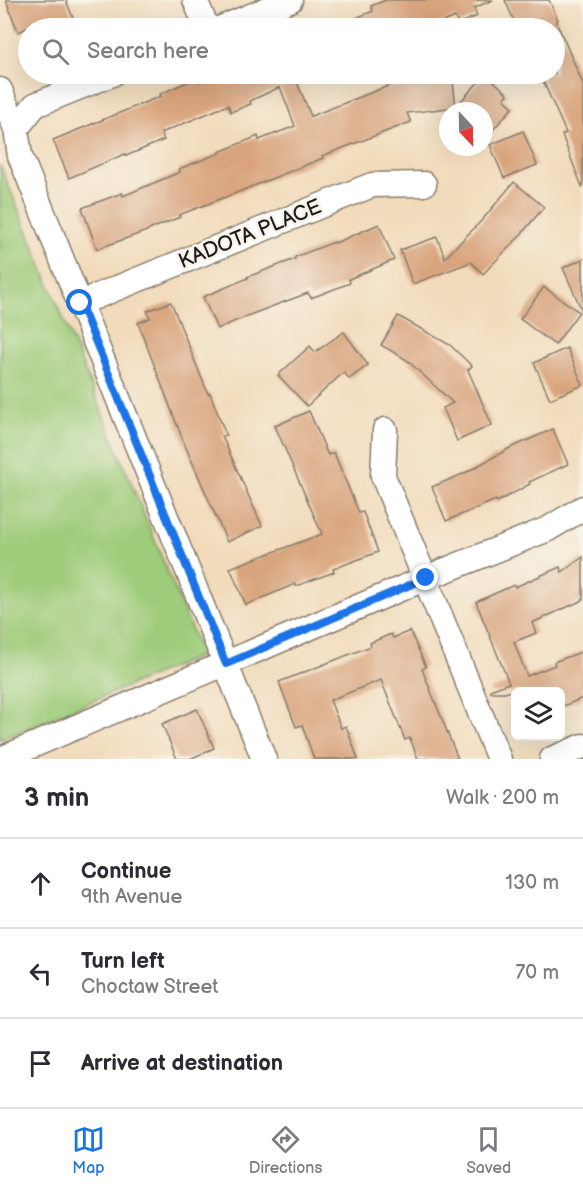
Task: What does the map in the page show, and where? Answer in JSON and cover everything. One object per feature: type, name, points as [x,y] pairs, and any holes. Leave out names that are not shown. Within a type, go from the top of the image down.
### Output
[{"type":"street","points":[[195,0],[203,18]]},
{"type":"street","points":[[246,18],[290,0]]},
{"type":"street","points":[[16,129],[35,105],[87,84]]},
{"type":"street","points":[[0,90],[16,129],[20,156],[264,759]]},
{"type":"street","name":"KADOTA PLACE","points":[[80,303],[372,185],[424,184]]},
{"type":"street","points":[[385,430],[383,476],[499,759]]},
{"type":"street","points":[[1,759],[426,578],[548,529],[583,508]]},
{"type":"street","points":[[552,759],[583,746]]},
{"type":"green space","points":[[0,165],[202,655],[0,740]]},
{"type":"building","points":[[6,0],[66,0],[73,18],[18,18],[18,32]]},
{"type":"building","points":[[386,0],[493,0],[474,8],[477,16],[472,18],[356,18],[373,11],[371,6]]},
{"type":"building","points":[[505,0],[549,0],[557,18],[513,18]]},
{"type":"building","points":[[565,42],[583,84],[582,187],[562,135],[566,133],[544,84],[565,84]]},
{"type":"building","points":[[182,84],[298,84],[311,116],[393,84],[453,84],[455,102],[439,102],[439,109],[407,113],[411,122],[322,156],[323,158],[179,215],[180,217],[144,232],[97,249],[82,208],[122,193],[123,196],[180,172],[179,169],[258,136],[259,140],[295,126],[280,87],[250,101],[251,104],[231,112],[228,105],[161,133],[164,140],[69,178],[53,140],[161,96],[160,94]]},
{"type":"building","points":[[477,84],[497,84],[508,94],[504,99],[513,107],[493,130],[493,102],[462,102]]},
{"type":"building","points":[[523,131],[537,165],[504,178],[493,152],[493,144]]},
{"type":"building","points":[[514,182],[544,207],[483,274],[471,262],[413,284],[400,250],[437,237],[445,258],[483,219]]},
{"type":"building","points":[[379,224],[394,260],[349,279],[350,283],[311,298],[308,293],[217,329],[203,297]]},
{"type":"building","points":[[583,259],[583,313],[563,268]]},
{"type":"building","points":[[544,287],[579,312],[555,345],[520,319]]},
{"type":"building","points":[[171,302],[226,435],[222,436],[262,526],[227,542],[184,443],[138,323],[150,318],[147,311]]},
{"type":"building","points":[[398,316],[450,345],[472,366],[468,370],[492,425],[457,441],[443,408],[453,403],[407,360],[381,345]]},
{"type":"building","points":[[344,332],[368,365],[349,379],[344,372],[307,406],[278,375],[310,346],[315,352]]},
{"type":"building","points":[[567,348],[583,385],[550,399],[534,363]]},
{"type":"building","points":[[309,411],[328,455],[334,453],[359,513],[363,512],[378,552],[333,569],[334,572],[296,586],[295,584],[246,605],[230,568],[322,534],[275,426]]},
{"type":"building","points":[[553,429],[568,464],[529,482],[530,484],[497,502],[496,500],[446,521],[432,487]]},
{"type":"building","points":[[583,557],[583,600],[532,623],[536,633],[514,642],[527,676],[583,651],[583,698],[565,705],[565,687],[511,687],[511,692],[490,692],[490,690],[509,683],[476,602],[560,567],[562,572]]},
{"type":"building","points":[[410,631],[426,667],[422,669],[458,759],[418,759],[410,738],[405,740],[381,680],[330,700],[341,728],[346,726],[358,759],[314,759],[302,725],[296,727],[279,682],[371,646],[370,643],[391,634],[393,638]]},
{"type":"building","points":[[197,709],[214,748],[190,759],[177,759],[162,724]]},
{"type":"route","points":[[80,303],[226,664],[426,578]]}]
